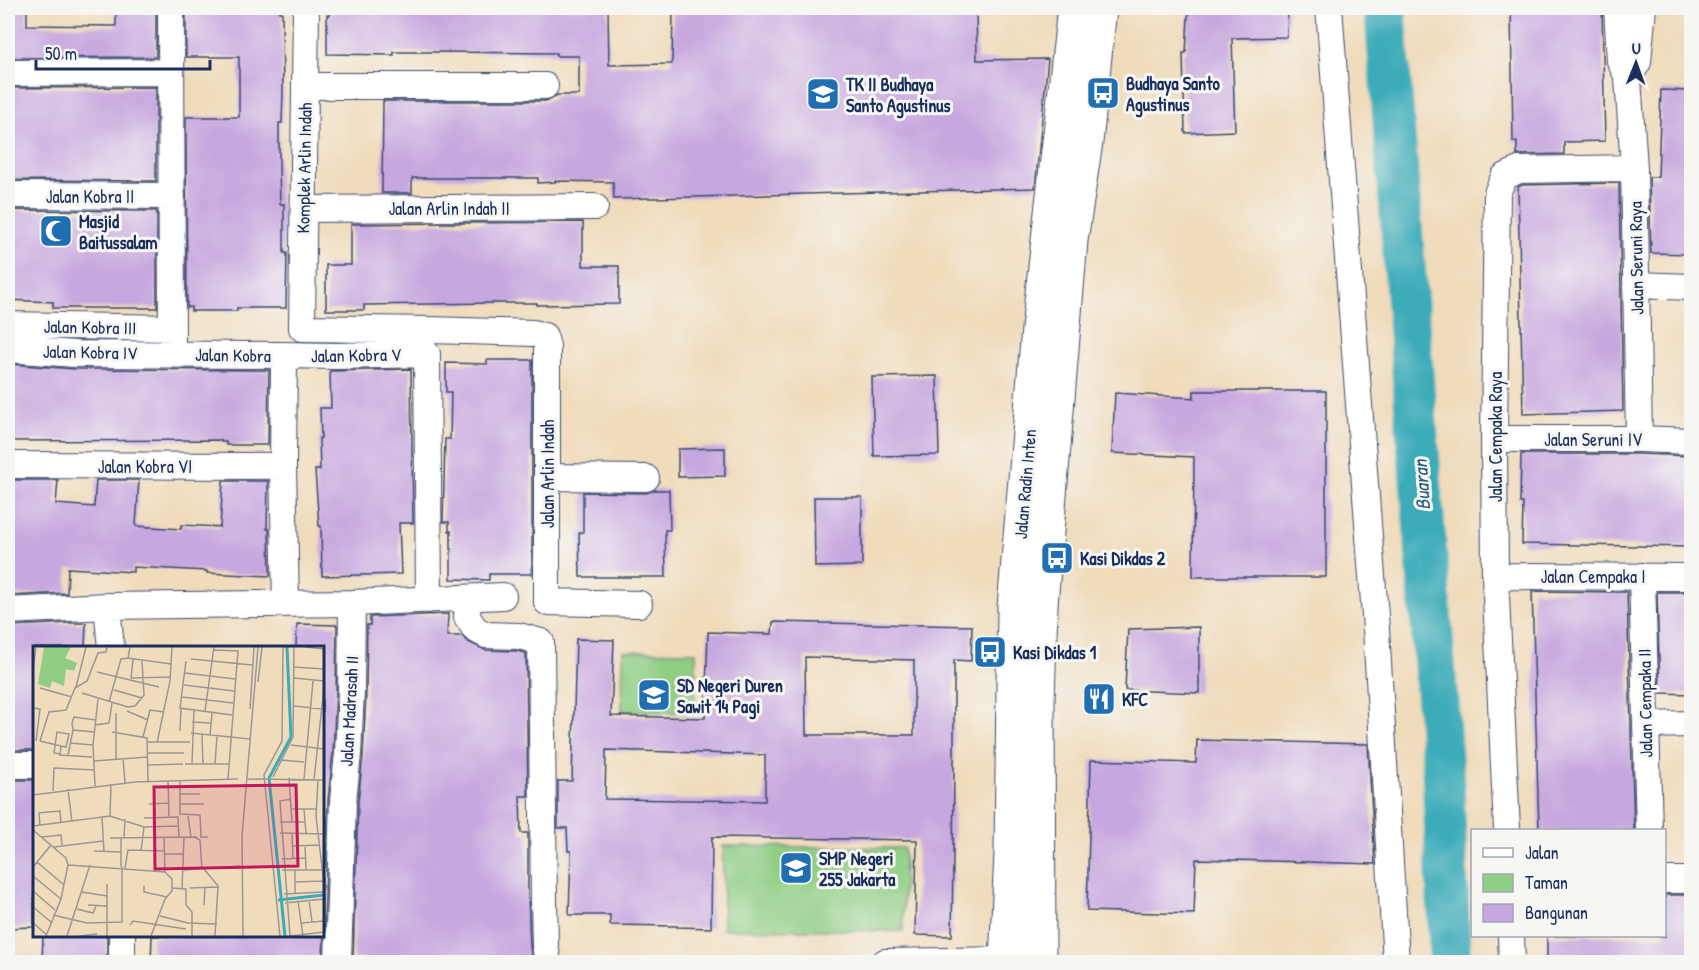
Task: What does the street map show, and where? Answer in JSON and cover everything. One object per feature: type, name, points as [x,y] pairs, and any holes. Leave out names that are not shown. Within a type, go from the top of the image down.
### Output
[{"type":"main road","name":"Jalan Radin Inten","points":[[1006,961],[1011,853],[1014,607],[1038,329],[1074,8]]},
{"type":"main road","name":"Jalan Radin Inten","points":[[1039,963],[1038,701],[1041,606],[1071,240],[1086,142],[1100,8]]},
{"type":"street","name":"Jalan Kobra","points":[[171,8],[172,354],[284,355],[283,466],[286,603]]},
{"type":"street","name":"Komplek Arlin Indah","points":[[306,8],[302,328],[429,330],[540,339]]},
{"type":"street","points":[[1329,8],[1376,629],[1396,963]]},
{"type":"street","name":"Jalan Seruni Raya","points":[[1617,8],[1620,60],[1628,78],[1634,168],[1640,439]]},
{"type":"street","name":"Jalan Seruni Raya","points":[[1628,78],[1638,62],[1642,8]]},
{"type":"street","points":[[8,73],[171,72]]},
{"type":"street","points":[[305,86],[545,86]]},
{"type":"street","name":"Jalan Cempaka Raya","points":[[1507,829],[1495,576],[1497,193],[1504,177],[1519,170],[1634,168]]},
{"type":"street","name":"Jalan Kobra II","points":[[8,195],[172,196]]},
{"type":"street","name":"Jalan Arlin Indah II","points":[[303,209],[595,207]]},
{"type":"street","points":[[1637,285],[1692,287]]},
{"type":"street","name":"Jalan Kobra III","points":[[8,325],[172,328]]},
{"type":"street","name":"Jalan Arlin Indah","points":[[540,339],[547,477],[547,602],[639,604]]},
{"type":"street","name":"Jalan Kobra IV","points":[[8,349],[75,354],[172,354]]},
{"type":"street","name":"Jalan Kobra V","points":[[284,355],[427,354],[429,600]]},
{"type":"street","name":"Jalan Seruni IV","points":[[1494,439],[1692,441]]},
{"type":"street","name":"Jalan Kobra VI","points":[[8,465],[283,466]]},
{"type":"street","points":[[547,477],[646,478]]},
{"type":"street","name":"Jalan Cempaka I","points":[[1495,576],[1692,577]]},
{"type":"street","name":"Jalan Cempaka II","points":[[1642,576],[1649,829]]},
{"type":"street","points":[[8,611],[107,606],[352,603],[503,597]]},
{"type":"street","points":[[468,598],[467,617],[475,629],[486,635],[519,636],[542,642],[544,912],[548,963]]},
{"type":"street","name":"Jalan Madrasah II","points":[[338,963],[333,801],[348,754],[352,603]]},
{"type":"street","points":[[107,606],[111,646]]},
{"type":"street","points":[[1646,725],[1692,724]]},
{"type":"street","points":[[8,765],[33,765]]},
{"type":"street","points":[[1666,880],[1692,880]]},
{"type":"street","points":[[122,937],[122,963]]},
{"type":"street","points":[[1511,937],[1512,963]]},
{"type":"street","points":[[885,963],[1006,961]]},
{"type":"green space","points":[[623,651],[696,652],[695,713],[622,711]]},
{"type":"green space","points":[[723,846],[904,848],[903,931],[723,929]]},
{"type":"building","points":[[8,8],[27,8],[27,25],[116,26],[116,8],[156,8],[156,57],[8,58]]},
{"type":"building","points":[[186,8],[279,8],[279,12],[282,12],[283,91],[282,123],[279,123],[279,166],[280,204],[284,204],[284,253],[287,253],[286,308],[191,311],[191,307],[187,307],[186,117],[239,117],[239,57],[186,57]]},
{"type":"building","points":[[330,8],[608,8],[609,65],[672,64],[673,8],[976,8],[977,60],[1048,59],[1035,188],[614,199],[613,182],[538,183],[538,178],[412,178],[412,193],[382,193],[383,101],[545,101],[557,95],[579,95],[579,56],[556,56],[556,53],[437,52],[394,52],[394,55],[327,54],[327,15],[330,15]]},
{"type":"building","points":[[1191,8],[1288,8],[1287,37],[1232,38],[1235,131],[1185,133],[1183,53],[1186,53],[1188,17]]},
{"type":"building","points":[[1511,8],[1602,8],[1605,141],[1564,142],[1564,154],[1517,155],[1517,142],[1513,142]]},
{"type":"building","points":[[156,87],[156,181],[8,180],[8,88]]},
{"type":"building","points":[[1661,90],[1692,91],[1692,254],[1651,253],[1649,177],[1658,177]]},
{"type":"building","points":[[1619,183],[1623,411],[1523,414],[1518,187],[1522,185]]},
{"type":"building","points":[[8,210],[157,211],[157,308],[53,308],[53,302],[8,300]]},
{"type":"building","points":[[583,222],[583,266],[619,266],[619,304],[364,305],[364,310],[326,310],[326,265],[351,265],[351,224]]},
{"type":"building","points":[[487,360],[532,360],[532,574],[489,574],[489,580],[451,579],[451,531],[449,531],[449,522],[443,522],[445,439],[450,439],[451,392],[446,392],[446,363],[487,364]]},
{"type":"building","points":[[8,364],[75,369],[269,370],[268,445],[226,445],[226,442],[221,442],[221,440],[8,441]]},
{"type":"building","points":[[411,369],[413,523],[399,523],[401,574],[322,576],[321,526],[319,526],[315,470],[320,470],[320,408],[331,408],[330,371]]},
{"type":"building","points":[[937,376],[939,455],[874,456],[872,377]]},
{"type":"building","points":[[1194,391],[1326,391],[1326,577],[1193,577],[1194,457],[1112,453],[1115,393],[1194,398]]},
{"type":"building","points":[[725,448],[725,476],[678,477],[678,449]]},
{"type":"building","points":[[1521,454],[1692,456],[1692,547],[1522,544]]},
{"type":"building","points":[[8,480],[58,480],[56,504],[94,507],[96,480],[139,480],[136,526],[181,529],[181,525],[220,527],[223,481],[268,481],[267,529],[269,529],[270,576],[133,567],[133,572],[68,568],[67,593],[8,596]]},
{"type":"building","points":[[655,490],[669,490],[670,530],[665,530],[666,577],[580,577],[579,533],[583,532],[583,492],[646,493]]},
{"type":"building","points":[[814,497],[862,497],[862,566],[815,567]]},
{"type":"building","points":[[1532,591],[1627,592],[1634,829],[1539,829]]},
{"type":"building","points":[[1657,592],[1692,592],[1692,694],[1660,693]]},
{"type":"building","points":[[448,614],[447,636],[462,636],[468,642],[485,650],[526,653],[528,796],[520,796],[521,833],[528,833],[530,946],[533,963],[415,963],[353,959],[358,802],[366,692],[367,625],[370,625],[370,617]]},
{"type":"building","points":[[773,622],[972,626],[971,661],[954,660],[952,936],[915,935],[917,840],[712,837],[711,928],[610,925],[610,915],[569,915],[571,851],[568,851],[567,828],[558,828],[558,781],[572,781],[576,639],[614,640],[611,716],[705,718],[708,632],[772,634]],"holes":[[[805,657],[914,660],[914,735],[806,735]],[[606,750],[765,755],[765,801],[605,799]]]},
{"type":"building","points":[[86,623],[85,646],[33,646],[33,750],[12,750],[12,726],[8,726],[8,626]]},
{"type":"building","points":[[297,624],[337,625],[336,691],[328,800],[324,929],[324,646],[296,646]]},
{"type":"building","points":[[1199,627],[1199,693],[1125,690],[1128,629]]},
{"type":"building","points":[[1197,740],[1368,744],[1375,864],[1196,859],[1194,914],[1087,911],[1091,760],[1196,763]]},
{"type":"building","points":[[12,780],[33,780],[33,927],[8,928],[8,782],[12,783]]},
{"type":"building","points":[[1666,895],[1692,895],[1692,963],[1547,963],[1547,937],[1666,937]]},
{"type":"building","points":[[43,937],[107,937],[107,963],[42,963]]},
{"type":"building","points":[[152,937],[324,937],[323,961],[151,963]]},
{"type":"waterway","name":"Buaran","points":[[1385,8],[1443,777],[1450,962]]},
{"type":"place","name":"Budhaya Santo Agustinus","points":[[1103,93]]},
{"type":"place","name":"TK II Budhaya Santo Agustinus","points":[[823,94]]},
{"type":"place","name":"Masjid Baitussalam","points":[[56,231]]},
{"type":"place","name":"Kasi Dikdas 2","points":[[1057,558]]},
{"type":"place","name":"Kasi Dikdas 1","points":[[990,652]]},
{"type":"place","name":"SD Negeri Duren Sawit 14 Pagi","points":[[654,695]]},
{"type":"place","name":"KFC","points":[[1099,699]]},
{"type":"place","name":"SMP Negeri 255 Jakarta","points":[[796,868]]}]
